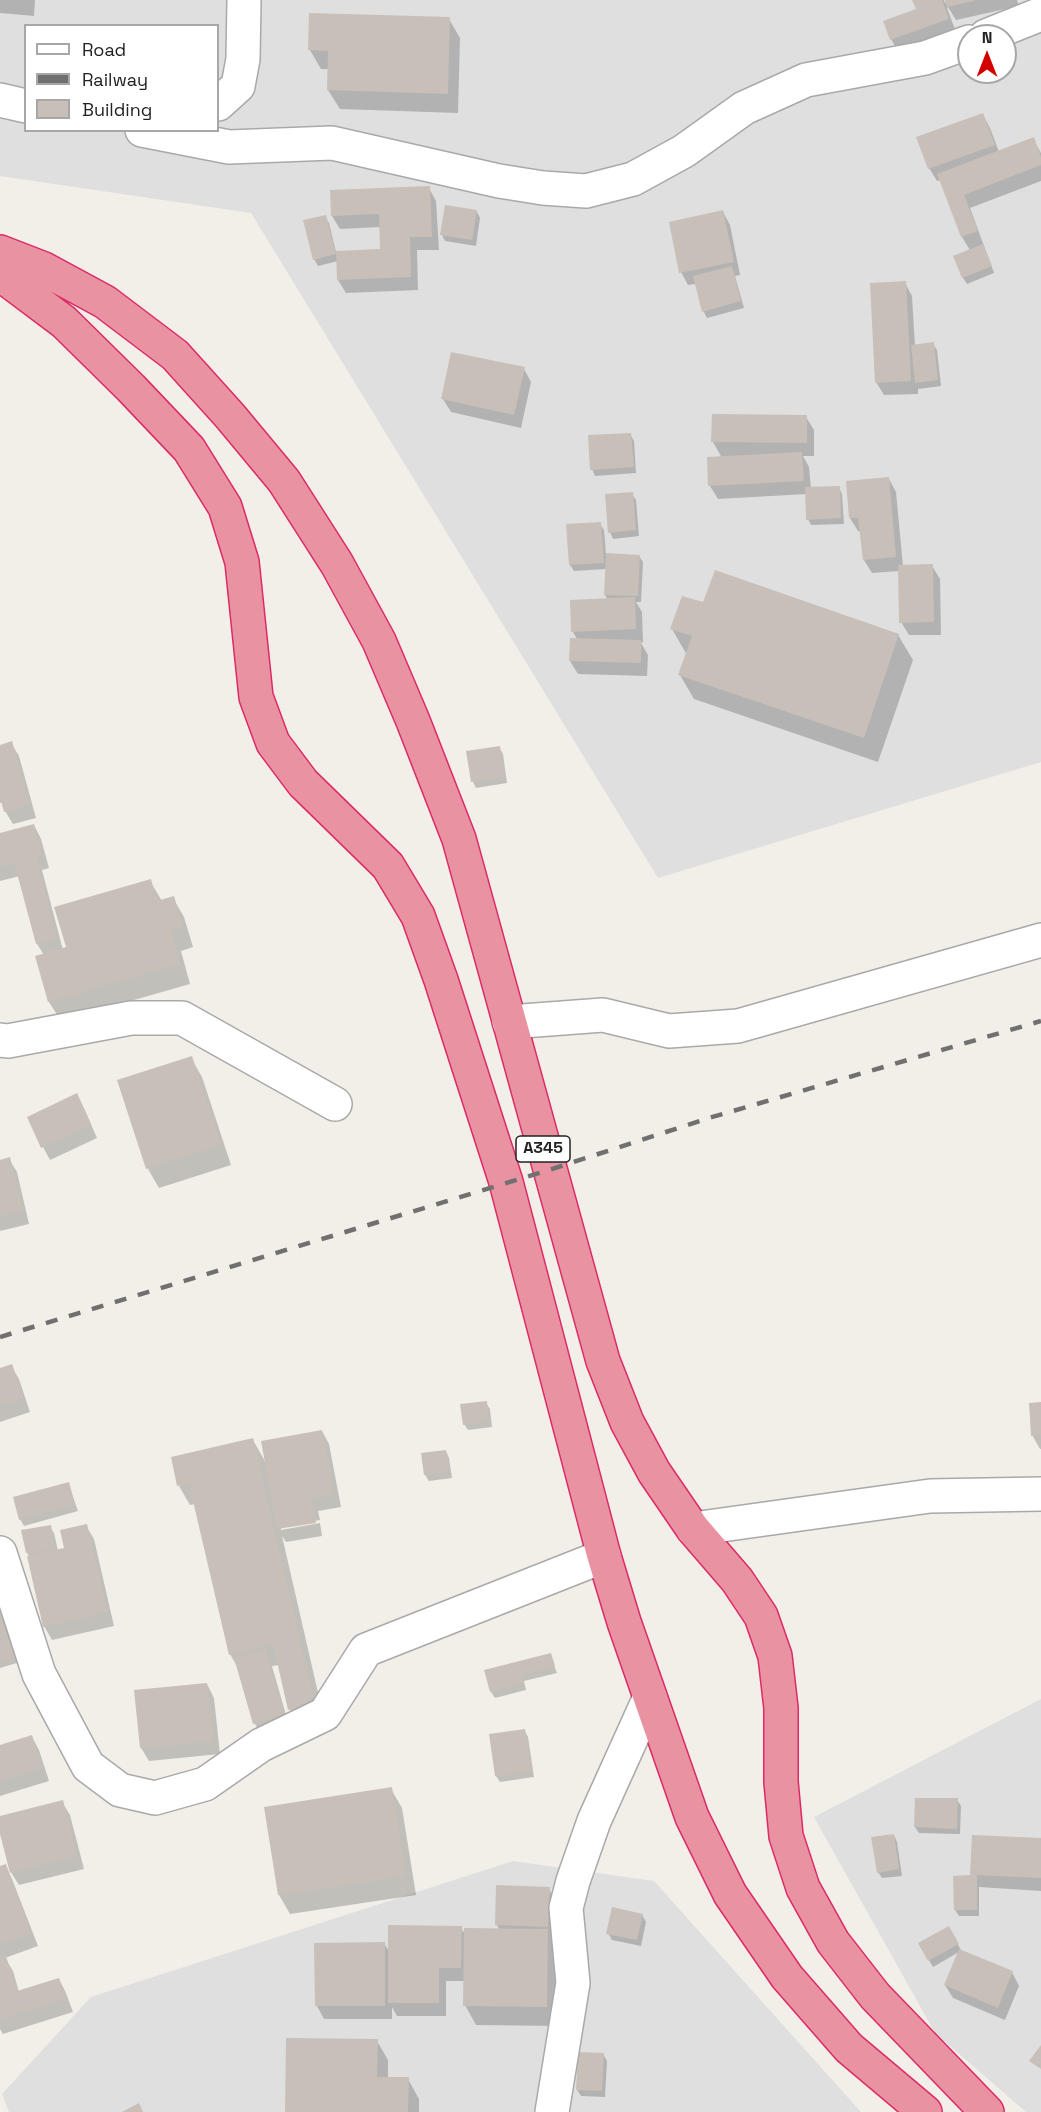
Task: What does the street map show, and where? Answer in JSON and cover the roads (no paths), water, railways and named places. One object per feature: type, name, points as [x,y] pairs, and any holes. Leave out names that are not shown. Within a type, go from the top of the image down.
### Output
[{"type":"highway","name":"A345","points":[[0,252],[44,269],[105,302],[175,355],[284,481],[337,564],[379,641],[459,839],[603,1361],[627,1422],[654,1472],[693,1529],[737,1580],[761,1616],[775,1656],[781,1708],[781,1782],[786,1836],[803,1888],[833,1942],[874,1996],[987,2112]]},
{"type":"highway","name":"A345","points":[[0,274],[64,322],[131,388],[189,449],[225,507],[242,562],[256,697],[273,743],[303,783],[388,866],[418,916],[441,980],[506,1182],[604,1556],[624,1622],[692,1817],[730,1894],[787,1977],[849,2048],[925,2112]]},
{"type":"street","points":[[219,103],[238,86],[243,59],[244,0]]},
{"type":"street","points":[[1016,24],[1041,14]]},
{"type":"street","points":[[163,132],[229,147],[332,143],[499,181],[543,188],[586,191],[633,179],[684,151],[744,108],[806,80],[925,58],[957,46]]},
{"type":"street","points":[[0,100],[24,106]]},
{"type":"street","points":[[509,1022],[603,1015],[669,1031],[738,1026],[1041,940]]},
{"type":"street","points":[[0,1040],[8,1041],[131,1018],[182,1018],[335,1104]]},
{"type":"street","points":[[693,1529],[930,1496],[1041,1494]]},
{"type":"street","points":[[0,1553],[39,1674],[88,1766],[120,1790],[155,1798],[206,1784],[261,1745],[325,1714],[366,1650],[604,1556]]},
{"type":"street","points":[[552,2112],[573,1983],[566,1908],[594,1821],[650,1697]]},
{"type":"railway","points":[[0,1337],[549,1170],[709,1118],[1041,1021]]}]
